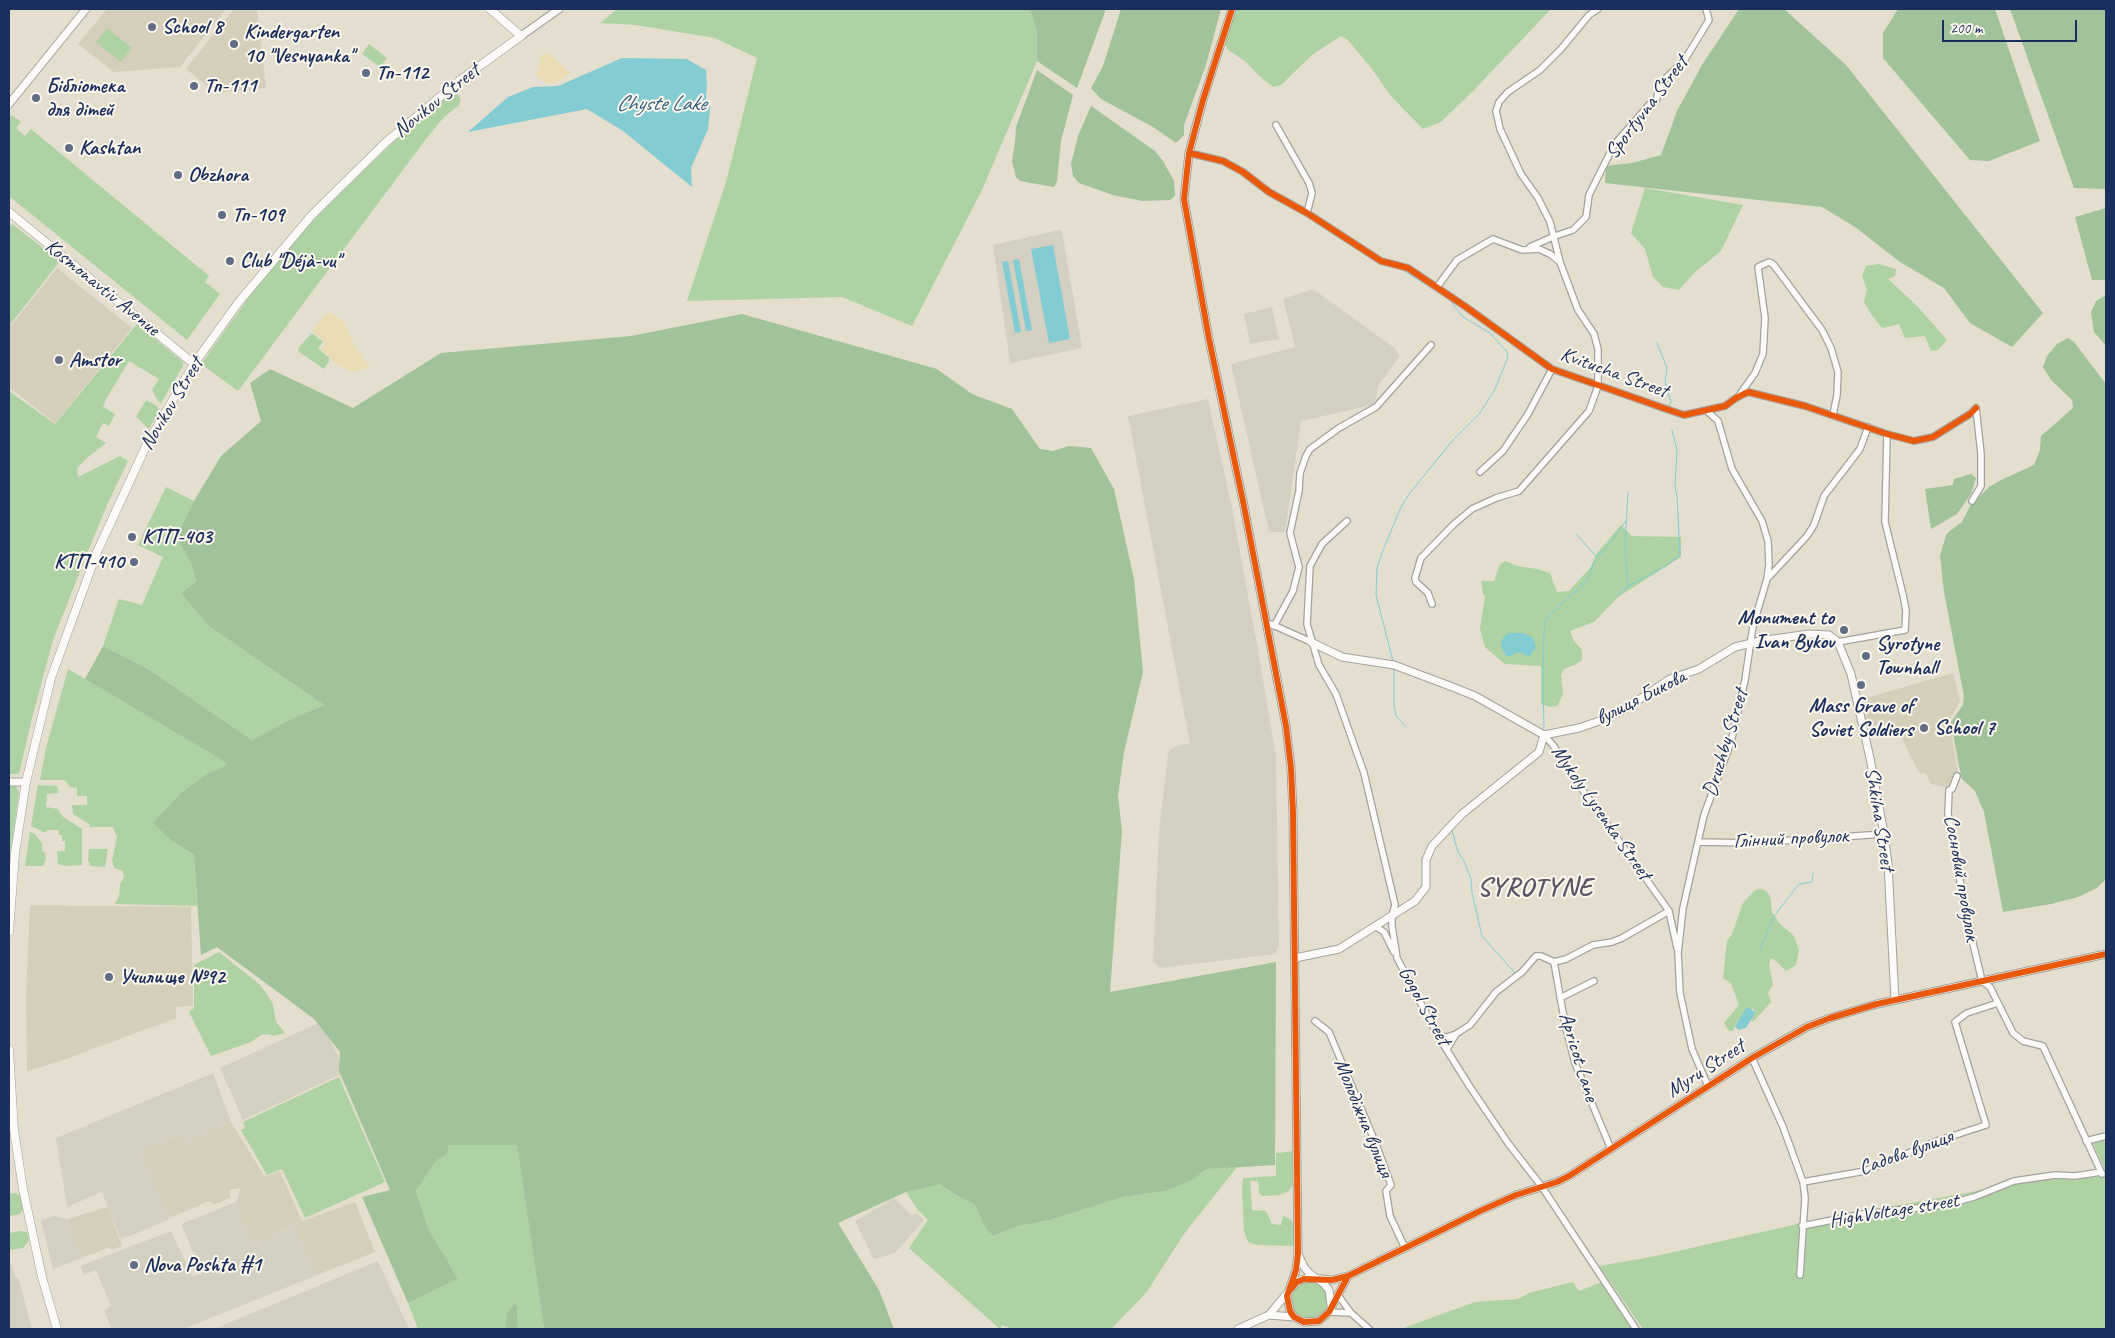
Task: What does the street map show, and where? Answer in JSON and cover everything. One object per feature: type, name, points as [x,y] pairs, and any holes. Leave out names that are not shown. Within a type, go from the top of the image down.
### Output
[{"type":"main road","points":[[490,9],[521,36]]},
{"type":"main road","name":"Novikov Street","points":[[9,932],[11,869],[26,779],[52,678],[97,552],[147,444],[194,364],[248,290],[286,244],[344,182],[385,143],[459,81],[521,36]]},
{"type":"main road","name":"Kosmonavtiv Avenue","points":[[9,212],[194,364]]},
{"type":"main road","points":[[9,1050],[14,1130],[24,1189],[42,1277],[57,1329]]},
{"type":"street","points":[[9,104],[86,9]]},
{"type":"street","name":"Novikov Street","points":[[521,36],[559,9]]},
{"type":"street","points":[[1232,9],[1203,100],[1189,153],[1184,199],[1190,241],[1286,726],[1291,768],[1298,1253],[1296,1270],[1289,1291],[1288,1306],[1294,1317]]},
{"type":"street","name":"Kvitucha Street","points":[[1598,9],[1589,15],[1561,49],[1540,70],[1513,88],[1499,102],[1496,111],[1521,174],[1538,198],[1555,236],[1560,262],[1578,310],[1594,334],[1598,349],[1598,386]]},
{"type":"street","name":"Sportyvna Street","points":[[1555,236],[1573,230],[1586,218],[1586,204],[1595,180],[1619,138],[1649,105],[1656,101],[1659,89],[1666,78],[1684,61],[1709,20],[1706,9]]},
{"type":"street","points":[[1276,125],[1309,183],[1312,201],[1307,213]]},
{"type":"street","name":"Kvitucha Street","points":[[1189,153],[1223,161],[1243,172],[1269,192],[1307,213],[1382,261],[1408,268],[1552,369],[1684,415],[1725,406],[1748,392],[1833,415],[1887,434],[1914,441],[1927,439],[1952,426],[1976,408],[1981,454],[1981,478],[1980,486],[1972,500]]},
{"type":"street","points":[[1526,249],[1555,236]]},
{"type":"street","points":[[1437,287],[1458,260],[1493,239],[1522,250],[1539,249],[1550,254],[1560,262]]},
{"type":"street","points":[[1737,398],[1755,373],[1763,354],[1765,318],[1758,267],[1769,262],[1773,264],[1822,330],[1831,348],[1838,372],[1837,396],[1833,415]]},
{"type":"street","points":[[1274,626],[1293,591],[1299,567],[1290,533],[1303,461],[1310,449],[1339,428],[1376,407],[1431,345]]},
{"type":"street","points":[[1480,472],[1502,451],[1528,414],[1552,369]]},
{"type":"street","points":[[1432,604],[1428,593],[1416,582],[1415,578],[1421,558],[1454,524],[1472,509],[1496,498],[1519,491],[1589,411],[1598,386]]},
{"type":"street","name":"Druzhby Street","points":[[1707,411],[1718,421],[1732,469],[1762,521],[1768,541],[1769,565],[1767,579],[1753,626],[1745,680],[1731,742],[1704,815],[1683,908],[1678,953],[1680,993],[1692,1049],[1708,1086]]},
{"type":"street","points":[[1767,579],[1810,531],[1824,496],[1860,449],[1868,427]]},
{"type":"street","name":"вулиця Бикова","points":[[1544,735],[1579,728],[1604,719],[1625,709],[1673,678],[1699,669],[1735,647],[1809,634],[1829,635],[1838,642],[1905,630],[1904,595],[1885,522],[1887,434]]},
{"type":"street","name":"Gogol Street","points":[[1347,521],[1322,544],[1310,566],[1307,624],[1318,665],[1336,694],[1364,773],[1395,905],[1392,916],[1397,958],[1438,1036],[1508,1143],[1542,1187],[1636,1329]]},
{"type":"street","points":[[1265,621],[1342,657],[1394,665],[1475,696],[1544,735]]},
{"type":"street","name":"Shkilna Street","points":[[1838,642],[1851,674],[1870,758],[1884,834],[1888,864],[1895,1000]]},
{"type":"street","name":"Mykoly Lysenka Street","points":[[1295,958],[1340,948],[1415,901],[1426,886],[1426,860],[1432,846],[1457,820],[1540,752],[1544,735]]},
{"type":"street","name":"Mykoly Lysenka Street","points":[[1544,735],[1553,745],[1589,800],[1669,911],[1678,953]]},
{"type":"street","name":"Сосновий провулок","points":[[1957,776],[1952,789],[1949,790],[1948,814],[1970,936],[1982,982]]},
{"type":"street","points":[[9,782],[26,779]]},
{"type":"street","name":"Глінний провулок","points":[[1698,842],[1751,842],[1884,834]]},
{"type":"street","points":[[1438,1036],[1447,1037],[1456,1034],[1470,1025],[1496,992],[1522,972],[1536,956],[1541,956],[1554,962],[1566,959],[1593,945],[1612,942],[1622,938],[1669,911]]},
{"type":"street","points":[[1375,926],[1384,932],[1397,958]]},
{"type":"street","name":"Myru Street","points":[[1319,1280],[1332,1280],[1348,1276],[1480,1210],[1569,1176],[1752,1058],[1807,1027],[1877,1004],[2106,954]]},
{"type":"street","name":"Apricot Lane","points":[[1554,962],[1575,1063],[1611,1149]]},
{"type":"street","points":[[1560,998],[1594,981]]},
{"type":"street","points":[[1982,982],[1990,987],[2013,1033],[2023,1041],[2043,1046],[2086,1140],[2106,1136]]},
{"type":"street","name":"Садова вулиця","points":[[1803,1182],[1865,1171],[1940,1140],[1986,1126],[1955,1022],[1967,1013],[1998,1003]]},
{"type":"street","name":"Молодіжна вулиця","points":[[1315,1021],[1329,1032],[1376,1144],[1391,1185],[1386,1191],[1390,1216],[1406,1248]]},
{"type":"street","points":[[1447,1049],[1456,1034]]},
{"type":"street","points":[[1752,1058],[1783,1128],[1803,1182],[1805,1198],[1800,1275]]},
{"type":"street","name":"HighVoltage street","points":[[1802,1226],[1862,1214],[1944,1206],[1974,1197],[2014,1181],[2055,1175],[2074,1176],[2101,1173],[2086,1140]]},
{"type":"street","points":[[1298,1253],[1304,1266],[1338,1295],[1351,1313],[1369,1329]]},
{"type":"street","points":[[1269,1315],[1294,1317],[1304,1322],[1314,1323],[1325,1317],[1348,1276]]},
{"type":"street","points":[[1238,1329],[1269,1315],[1300,1280],[1310,1278],[1319,1280]]},
{"type":"street","points":[[1326,1286],[1331,1296],[1330,1309]]},
{"type":"street","points":[[1330,1309],[1351,1313]]},
{"type":"shaded area","name":"School 8","points":[[107,9],[226,9],[180,67],[114,72],[78,44]]},
{"type":"shaded area","name":"Kindergarten 10 \"Vesnyanka\"","points":[[234,9],[257,9],[266,88],[216,93],[186,69]]},
{"type":"shaded area","points":[[1059,230],[1062,231],[1082,348],[1010,363],[993,245]]},
{"type":"shaded area","points":[[57,268],[132,328],[55,423],[9,387],[9,328]]},
{"type":"shaded area","points":[[1313,289],[1396,349],[1399,357],[1378,386],[1376,399],[1372,405],[1301,421],[1285,532],[1269,532],[1231,364],[1295,347],[1283,299]]},
{"type":"shaded area","points":[[1272,307],[1279,339],[1250,344],[1244,314]]},
{"type":"shaded area","points":[[1208,399],[1232,508],[1276,757],[1279,946],[1275,954],[1160,968],[1153,961],[1159,832],[1168,754],[1171,749],[1179,745],[1190,744],[1128,416]]},
{"type":"shaded area","name":"School 7","points":[[1953,673],[1960,701],[1949,721],[1960,782],[1947,787],[1931,784],[1926,774],[1919,773],[1895,725],[1869,731],[1862,699]]},
{"type":"shaded area","name":"Училище №92","points":[[30,905],[191,907],[193,1006],[176,1007],[176,1018],[61,1061],[27,1071],[26,995]]},
{"type":"shaded area","points":[[321,1022],[338,1056],[343,1073],[243,1120],[220,1068]]},
{"type":"shaded area","points":[[213,1073],[231,1122],[185,1143],[180,1134],[141,1151],[170,1218],[168,1220],[128,1237],[123,1237],[122,1242],[102,1192],[67,1207],[56,1138]]},
{"type":"shaded area","points":[[231,1122],[265,1177],[280,1171],[302,1221],[355,1202],[375,1252],[317,1275],[297,1231],[301,1221],[253,1245],[236,1202],[241,1188],[229,1190],[231,1197],[214,1205],[209,1201],[170,1218],[141,1151],[181,1134],[185,1143]]},
{"type":"shaded area","points":[[894,1198],[912,1216],[917,1213],[924,1220],[895,1253],[874,1259],[855,1221]]},
{"type":"shaded area","points":[[236,1202],[253,1245],[302,1221],[297,1231],[317,1275],[183,1329],[112,1329],[104,1311],[111,1306],[96,1270],[84,1275],[80,1266],[171,1231],[193,1277],[202,1273],[181,1224]]},
{"type":"shaded area","points":[[108,1207],[122,1246],[112,1250],[110,1247],[82,1258],[67,1219]]},
{"type":"shaded area","points":[[54,1216],[67,1219],[82,1258],[53,1269],[41,1220]]},
{"type":"shaded area","points":[[378,1261],[409,1329],[214,1329]]},
{"type":"shaded area","points":[[12,1265],[16,1278],[18,1277],[32,1329],[9,1329],[9,1266]]},
{"type":"green space","points":[[617,9],[1030,9],[1037,32],[1037,61],[982,190],[912,326],[842,297],[687,301],[726,182],[757,58],[715,38],[636,25],[600,23]]},
{"type":"green space","points":[[1030,9],[1106,9],[1077,88],[1037,61],[1037,32]]},
{"type":"green space","points":[[1121,9],[1221,9],[1206,65],[1184,125],[1184,135],[1176,143],[1153,127],[1101,99],[1091,88],[1103,66]]},
{"type":"green space","points":[[1228,9],[1551,9],[1441,122],[1423,129],[1390,95],[1348,40],[1341,36],[1312,55],[1281,85],[1273,87],[1246,62],[1227,49],[1221,31]]},
{"type":"green space","points":[[1739,9],[1784,9],[1846,65],[2043,313],[2012,347],[1970,323],[1944,288],[1900,262],[1855,227],[1822,207],[1605,183],[1606,166],[1632,163],[1661,155],[1677,111],[1702,65]]},
{"type":"green space","points":[[1898,9],[1995,9],[2040,141],[1989,161],[1970,160],[1883,58],[1883,33]]},
{"type":"green space","points":[[2010,9],[2106,9],[2106,189],[2074,188]]},
{"type":"green space","points":[[107,28],[132,48],[121,62],[96,42]]},
{"type":"green space","points":[[369,44],[387,58],[380,67],[362,54]]},
{"type":"green space","points":[[1037,70],[1073,95],[1061,141],[1057,181],[1054,187],[1020,181],[1016,177],[1012,161],[1016,127]]},
{"type":"green space","points":[[455,90],[461,99],[459,105],[443,118],[426,139],[238,391],[201,364],[252,293],[299,235],[408,128]]},
{"type":"green space","points":[[1091,106],[1155,151],[1174,181],[1175,196],[1170,200],[1142,201],[1113,195],[1079,183],[1073,176],[1071,164],[1078,136]]},
{"type":"green space","points":[[12,115],[21,122],[16,128],[25,136],[31,129],[209,276],[205,282],[220,294],[187,340],[9,196],[9,119]]},
{"type":"green space","points":[[1645,188],[1743,205],[1721,251],[1694,273],[1679,290],[1663,287],[1653,277],[1645,249],[1631,233]]},
{"type":"green space","points":[[2106,208],[2106,280],[2092,280],[2075,217]]},
{"type":"green space","points":[[12,224],[60,261],[9,326],[9,228]]},
{"type":"green space","points":[[1879,264],[1896,269],[1895,276],[1888,279],[1918,307],[1947,340],[1938,350],[1931,351],[1925,336],[1905,338],[1899,324],[1882,328],[1871,314],[1864,302],[1867,290],[1862,276],[1866,266]]},
{"type":"green space","points":[[2106,295],[2106,346],[2094,332],[2091,312],[2096,301]]},
{"type":"green space","points":[[742,314],[937,369],[972,394],[1012,409],[1040,449],[1053,451],[1069,446],[1091,448],[1114,489],[1134,579],[1143,672],[1124,752],[1118,796],[1122,831],[1110,992],[1276,962],[1275,1165],[1207,1169],[1192,1180],[1166,1191],[1123,1197],[1050,1220],[1019,1226],[994,1236],[986,1229],[974,1204],[940,1184],[906,1192],[838,1223],[879,1290],[894,1329],[544,1329],[517,1145],[449,1145],[447,1154],[436,1161],[416,1191],[428,1228],[458,1279],[408,1303],[362,1197],[390,1190],[339,1071],[340,1052],[314,1019],[217,947],[201,955],[194,855],[172,841],[153,823],[182,792],[209,773],[227,765],[226,762],[85,679],[103,646],[148,669],[252,740],[293,718],[324,705],[210,627],[181,594],[196,581],[191,563],[176,537],[194,501],[221,456],[261,421],[250,383],[270,369],[353,408],[441,353],[631,336]]},
{"type":"green space","points":[[137,324],[183,362],[183,366],[161,403],[152,390],[159,379],[129,361],[106,399],[103,407],[115,414],[109,426],[103,423],[96,437],[106,443],[77,468],[78,477],[120,456],[128,461],[107,505],[53,640],[19,774],[9,774],[9,391],[55,424]]},
{"type":"green space","points":[[312,333],[323,342],[318,348],[329,358],[324,369],[298,351],[299,347]]},
{"type":"green space","points":[[2068,338],[2074,342],[2106,384],[2106,879],[2097,888],[2078,897],[2051,904],[2003,912],[1984,812],[1975,791],[1962,779],[1951,722],[1963,705],[1964,696],[1944,592],[1940,556],[1946,535],[1962,522],[1970,506],[1989,487],[2034,465],[2040,450],[2041,436],[2073,408],[2072,400],[2051,380],[2043,367],[2047,356],[2057,344]]},
{"type":"green space","points":[[146,400],[157,406],[159,411],[149,429],[136,417]]},
{"type":"green space","points":[[1971,474],[1976,478],[1971,494],[1957,514],[1931,529],[1925,489],[1953,485],[1954,479]]},
{"type":"green space","points":[[166,487],[194,501],[176,537],[191,563],[196,581],[181,594],[210,627],[324,705],[293,718],[252,740],[148,669],[103,646],[119,599],[142,605],[163,557],[138,545]]},
{"type":"green space","points":[[1621,525],[1632,536],[1681,537],[1681,557],[1618,597],[1594,622],[1570,631],[1574,641],[1582,650],[1581,661],[1564,669],[1561,675],[1563,694],[1557,706],[1550,707],[1541,704],[1541,666],[1505,664],[1485,647],[1480,629],[1485,596],[1481,581],[1494,581],[1500,564],[1505,561],[1517,566],[1550,573],[1557,592],[1569,591],[1590,568],[1598,552]]},
{"type":"green space","points":[[68,669],[226,761],[228,765],[209,773],[172,841],[194,855],[197,906],[115,904],[119,896],[120,884],[124,877],[123,871],[114,868],[112,861],[117,837],[113,827],[90,827],[89,824],[73,814],[72,805],[87,805],[87,796],[77,796],[77,788],[71,787],[64,780],[40,780],[46,748]]},
{"type":"green space","points":[[38,785],[57,786],[59,793],[47,794],[46,807],[58,809],[62,816],[82,829],[82,865],[65,866],[58,864],[57,851],[65,851],[65,841],[62,841],[62,835],[59,835],[59,830],[47,830],[46,833],[31,826]]},
{"type":"green space","points":[[9,786],[16,787],[19,792],[9,862]]},
{"type":"green space","points":[[30,832],[35,834],[42,843],[42,851],[45,852],[46,859],[43,866],[25,866]]},
{"type":"green space","points":[[89,849],[108,849],[105,867],[91,866],[88,861]]},
{"type":"green space","points":[[1761,889],[1770,896],[1772,912],[1780,924],[1794,936],[1799,950],[1796,965],[1786,971],[1771,958],[1769,965],[1773,984],[1768,993],[1771,1002],[1753,1022],[1751,1020],[1756,1012],[1752,1008],[1737,1021],[1733,1031],[1729,1031],[1724,1023],[1739,1005],[1731,983],[1723,978],[1727,941],[1732,934],[1743,903],[1755,890]]},
{"type":"green space","points":[[219,952],[259,984],[273,1004],[276,1022],[285,1033],[274,1036],[268,1034],[261,1035],[251,1042],[211,1056],[189,1012],[194,1008],[194,965]]},
{"type":"green space","points":[[339,1077],[385,1182],[305,1218],[282,1169],[267,1175],[241,1130],[245,1128],[243,1122]]},
{"type":"green space","points":[[2106,1138],[2106,1329],[1643,1329],[1599,1266],[1656,1256],[1806,1222],[2104,1168],[2093,1143]]},
{"type":"green space","points":[[449,1145],[517,1145],[544,1329],[518,1329],[517,1306],[515,1302],[507,1313],[505,1329],[418,1329],[408,1303],[458,1279],[428,1228],[416,1191],[436,1161],[447,1154]]},
{"type":"green space","points":[[1296,1151],[1294,1183],[1289,1191],[1279,1195],[1262,1196],[1259,1193],[1258,1181],[1250,1181],[1252,1210],[1266,1211],[1272,1224],[1281,1225],[1283,1216],[1290,1219],[1295,1224],[1296,1246],[1257,1245],[1248,1242],[1244,1231],[1243,1178],[1276,1176],[1276,1153]]},
{"type":"green space","points":[[1237,1167],[1184,1234],[1146,1293],[1111,1329],[1012,1329],[1002,1325],[1000,1329],[909,1248],[928,1220],[918,1210],[906,1192],[925,1186],[940,1184],[974,1204],[986,1229],[995,1236],[1019,1226],[1050,1220],[1123,1197],[1166,1191],[1207,1169]]},
{"type":"green space","points":[[16,1193],[20,1196],[23,1209],[20,1214],[9,1216],[9,1194]]},
{"type":"green space","points":[[27,1232],[29,1240],[23,1248],[10,1250],[9,1233]]},
{"type":"green space","points":[[1309,1280],[1323,1286],[1329,1300],[1323,1314],[1309,1320],[1295,1314],[1289,1300],[1295,1286]]},
{"type":"green space","points":[[1573,1282],[1579,1291],[1602,1282],[1634,1329],[1401,1329],[1475,1302],[1518,1299],[1529,1293]]},
{"type":"green space","points":[[515,1302],[517,1306],[518,1329],[505,1329],[507,1313]]},
{"type":"sand","points":[[548,52],[570,73],[556,83],[547,83],[536,75],[541,56]]},
{"type":"sand","points":[[329,312],[344,321],[354,345],[370,368],[351,372],[333,361],[321,349],[326,343],[312,330]]},
{"type":"water","name":"Chyste Lake","points":[[622,58],[687,59],[706,70],[706,97],[710,108],[708,129],[691,168],[692,187],[623,131],[587,109],[468,132],[508,97],[533,87],[558,86]]},
{"type":"water","points":[[1053,245],[1070,339],[1049,343],[1031,249]]},
{"type":"water","points":[[1019,259],[1032,330],[1026,331],[1013,260]]},
{"type":"water","points":[[1008,261],[1021,332],[1015,333],[1002,262]]},
{"type":"water","points":[[1508,633],[1524,633],[1533,638],[1536,648],[1529,657],[1520,652],[1507,657],[1501,643]]},
{"type":"water","points":[[1747,1007],[1756,1012],[1746,1028],[1738,1030],[1735,1026]]},
{"type":"waterway","points":[[1393,661],[1376,595],[1377,568],[1382,553],[1400,509],[1409,494],[1453,440],[1480,413],[1495,389],[1508,357],[1507,352],[1490,333],[1463,317],[1449,299],[1403,270]]},
{"type":"waterway","points":[[1657,343],[1667,368],[1665,382],[1671,402],[1669,406]]},
{"type":"waterway","points":[[1617,596],[1630,585],[1666,566],[1680,555],[1675,486],[1677,450],[1672,430]]},
{"type":"waterway","points":[[1628,492],[1625,547],[1628,586]]},
{"type":"waterway","points":[[1596,556],[1603,552],[1626,521]]},
{"type":"waterway","points":[[1544,728],[1543,684],[1546,619],[1588,579],[1596,556],[1576,534]]},
{"type":"waterway","points":[[1394,667],[1394,705],[1396,716],[1406,727]]},
{"type":"waterway","points":[[1452,831],[1458,852],[1464,861],[1471,879],[1472,893],[1482,936],[1515,973]]},
{"type":"waterway","points":[[1760,950],[1773,918],[1799,884],[1812,882],[1813,873]]},
{"type":"cycle path","points":[[1232,9],[1203,100],[1189,153],[1184,199],[1209,339],[1244,506],[1286,726],[1291,768],[1298,1253],[1296,1270],[1287,1296],[1290,1311],[1294,1317],[1304,1322],[1319,1321],[1329,1312],[1348,1276]]},
{"type":"cycle path","points":[[1189,153],[1223,161],[1243,172],[1269,192],[1307,213],[1381,261],[1408,268],[1552,369],[1684,415],[1725,406],[1748,392],[1805,406],[1887,434],[1914,441],[1933,437],[1970,414],[1976,408]]},
{"type":"cycle path","points":[[1289,1291],[1297,1282],[1304,1279],[1332,1280],[1348,1276],[1480,1211],[1516,1195],[1557,1182],[1569,1176],[1752,1058],[1807,1027],[1877,1004],[2106,954]]},
{"type":"place","name":"School 8","points":[[152,27]]},
{"type":"place","name":"Kindergarten 10 \"Vesnyanka\"","points":[[234,44]]},
{"type":"place","name":"Тп-112","points":[[366,73]]},
{"type":"place","name":"Тп-111","points":[[194,86]]},
{"type":"place","name":"Бібліотека для дітей","points":[[36,98]]},
{"type":"place","name":"Kashtan","points":[[69,148]]},
{"type":"place","name":"Obzhora","points":[[178,175]]},
{"type":"place","name":"Тп-109","points":[[222,215]]},
{"type":"place","name":"Club \"Déjà-vu\"","points":[[230,261]]},
{"type":"place","name":"Amstor","points":[[59,360]]},
{"type":"place","name":"КТП-403","points":[[132,537]]},
{"type":"place","name":"КТП-410","points":[[134,562]]},
{"type":"place","name":"Monument to Ivan Bykov","points":[[1844,630]]},
{"type":"place","name":"Syrotyne Townhall","points":[[1866,656]]},
{"type":"place","name":"Mass Grave of Soviet Soldiers","points":[[1861,685]]},
{"type":"place","name":"School 7","points":[[1924,728]]},
{"type":"place","name":"Училище №92","points":[[109,977]]},
{"type":"place","name":"Nova Poshta #1","points":[[134,1265]]},
{"type":"district","name":"SYROTYNE","points":[[1535,888]]}]
